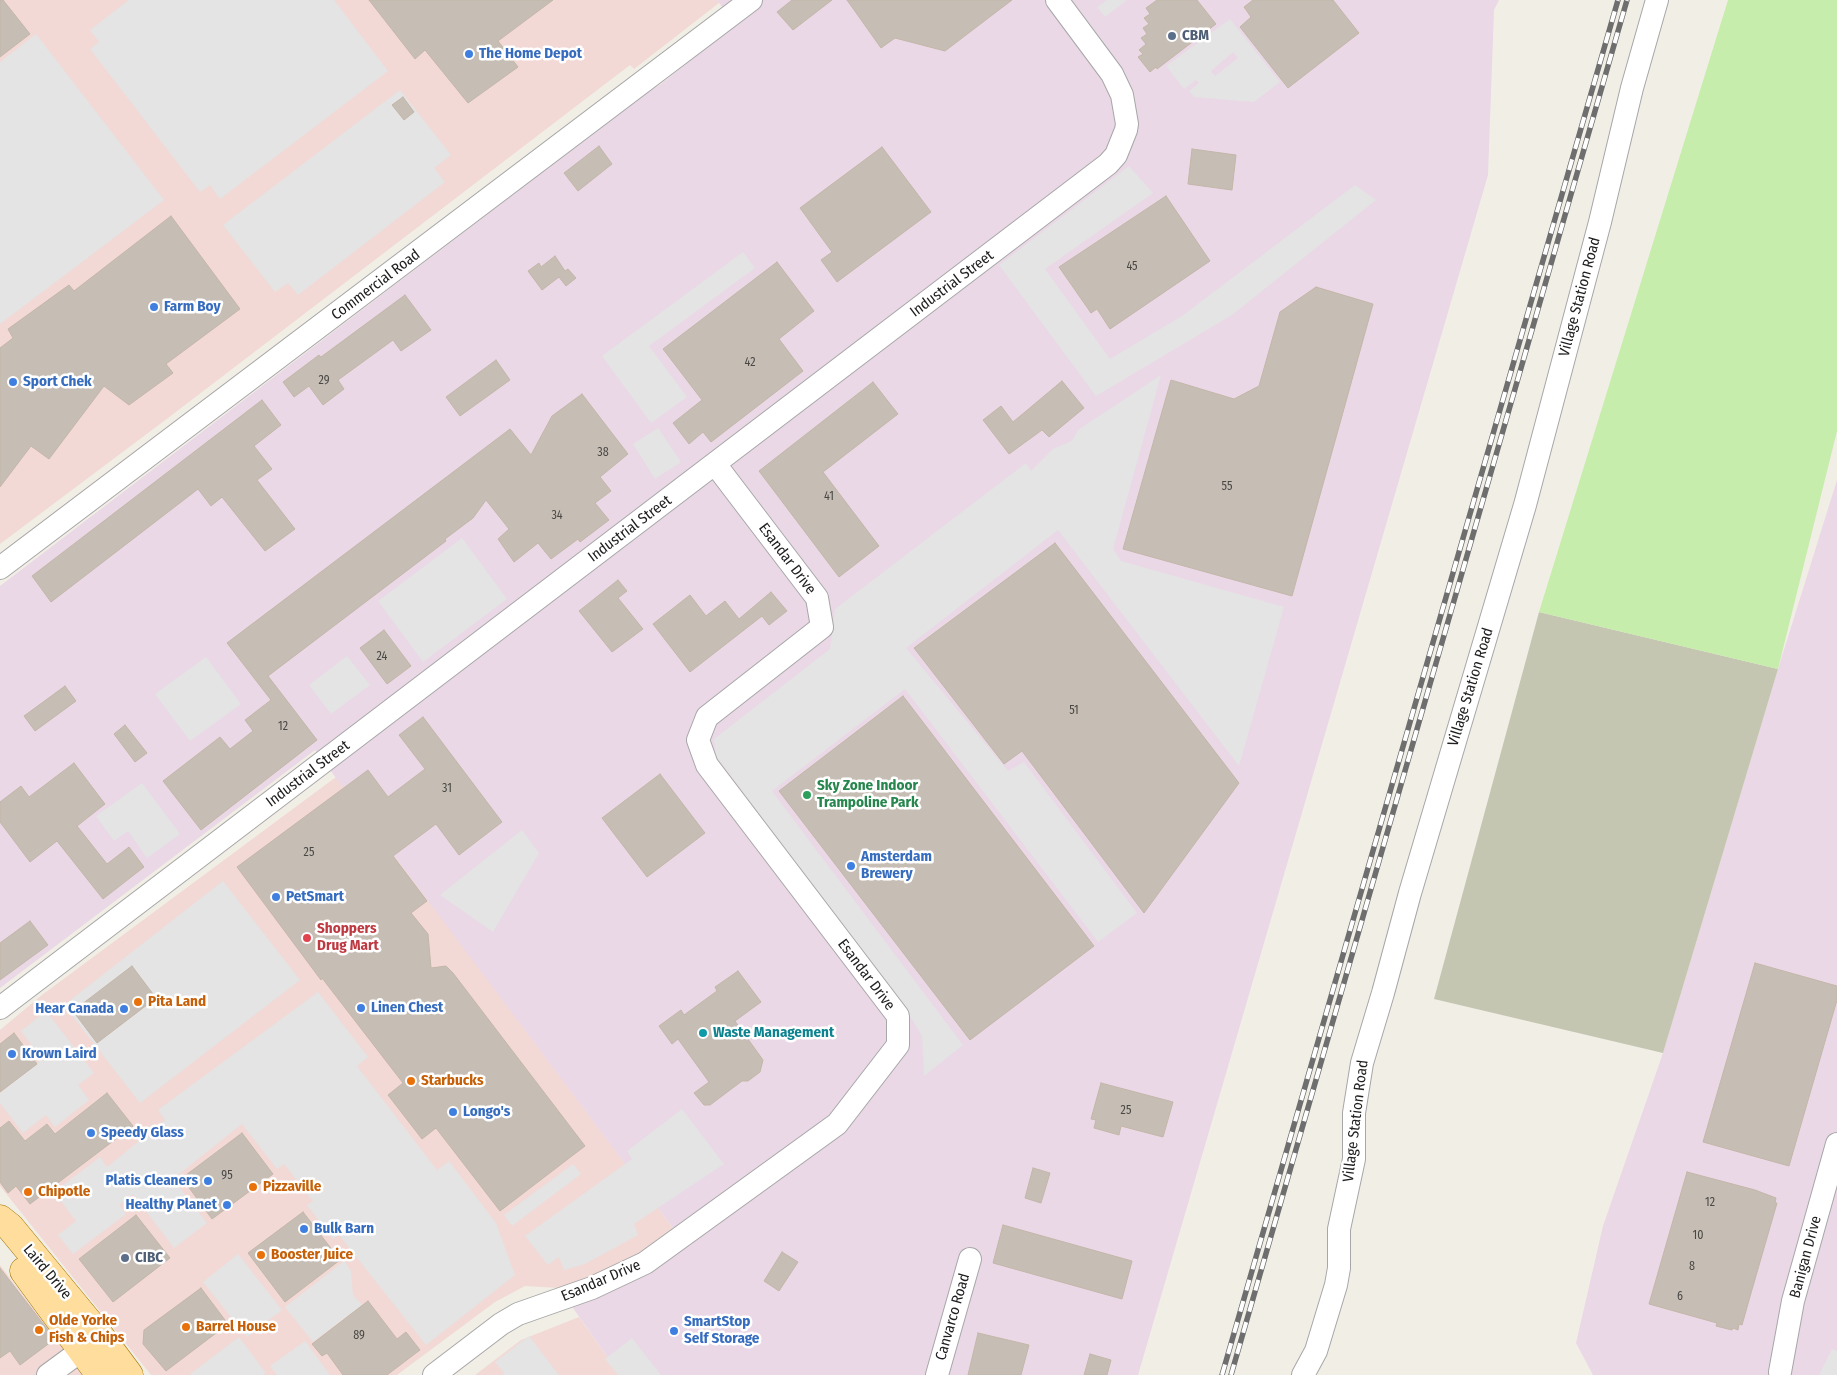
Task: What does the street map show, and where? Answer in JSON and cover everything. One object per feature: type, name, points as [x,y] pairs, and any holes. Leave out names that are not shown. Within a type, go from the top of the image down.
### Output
[{"type":"main road","name":"Laird Drive","points":[[0,1219],[24,1243],[100,1336],[129,1375]]},
{"type":"main road","name":"Laird Drive","points":[[0,1238],[100,1375]]},
{"type":"street","name":"Commercial Road","points":[[0,568],[750,0]]},
{"type":"street","name":"Industrial Street","points":[[0,1008],[1108,164],[1116,156],[1128,124],[1122,95],[1112,74],[1057,0]]},
{"type":"street","name":"Village Station Road","points":[[1303,1375],[1316,1351],[1336,1285],[1339,1268],[1339,1229],[1354,1159],[1354,1113],[1362,1063],[1384,993],[1410,893],[1525,505],[1600,222],[1632,88],[1657,0]]},
{"type":"street","name":"Esandar Drive","points":[[434,1375],[501,1324],[518,1314],[592,1288],[645,1263],[837,1124],[898,1045],[898,1016],[707,765],[698,740],[707,717],[822,627],[817,598],[715,464]]},
{"type":"street","name":"Banigan Drive","points":[[1780,1372],[1793,1302],[1837,1144]]},
{"type":"street","name":"Canvarco Road","points":[[937,1375],[970,1259]]},
{"type":"street","points":[[48,1375],[82,1350]]},
{"type":"shaded area","points":[[0,0],[717,0],[719,3],[634,69],[630,65],[0,544]]},
{"type":"shaded area","points":[[129,0],[334,0],[388,71],[220,199],[210,185],[200,192],[90,49],[99,42],[90,30]]},
{"type":"shaded area","points":[[717,0],[1499,0],[1494,10],[1488,175],[1138,1375],[620,1375],[559,1288],[632,1260],[673,1228],[315,750],[0,988],[0,586],[645,94],[661,84],[735,25]]},
{"type":"shaded area","points":[[1107,0],[1127,0],[1105,17],[1097,7]]},
{"type":"shaded area","points":[[1230,19],[1280,82],[1254,102],[1194,97],[1189,91],[1199,83],[1196,80],[1184,89],[1166,66]],"holes":[[[1233,52],[1238,58],[1215,76],[1211,71]]]},
{"type":"shaded area","points":[[36,34],[164,200],[0,324],[0,62]]},
{"type":"shaded area","points":[[400,90],[451,155],[434,168],[445,182],[298,295],[288,283],[275,292],[223,225]]},
{"type":"shaded area","points":[[1129,166],[1153,193],[1045,269],[1110,359],[1182,316],[1355,185],[1376,200],[1232,315],[1096,396],[999,265]]},
{"type":"shaded area","points":[[743,252],[755,268],[649,346],[687,397],[651,423],[602,356]]},
{"type":"shaded area","points":[[1161,375],[1113,549],[1121,561],[1284,607],[1239,766],[1058,530],[906,648],[1008,771],[1024,762],[1137,913],[1098,942],[905,689],[772,791],[963,1045],[924,1076],[922,1036],[903,1005],[716,756],[714,739],[830,649],[835,609],[1026,463],[1031,471],[1053,449],[1072,441],[1078,430]]},
{"type":"shaded area","points":[[658,428],[681,462],[655,479],[633,444]]},
{"type":"shaded area","points":[[1837,480],[1837,1375],[1593,1375],[1576,1343],[1603,1226],[1663,1053],[1778,669]]},
{"type":"shaded area","points":[[462,538],[507,599],[423,662],[378,601]]},
{"type":"shaded area","points":[[1539,612],[1778,669],[1663,1053],[1434,999]]},
{"type":"shaded area","points":[[347,656],[370,685],[331,714],[309,685]]},
{"type":"shaded area","points":[[206,657],[241,704],[190,741],[155,694]]},
{"type":"shaded area","points":[[336,777],[673,1228],[632,1260],[559,1288],[525,1286],[495,1302],[397,1375],[151,1375],[0,1186],[0,1030],[42,995]]},
{"type":"shaded area","points":[[142,783],[180,834],[147,858],[128,831],[114,841],[96,816]]},
{"type":"shaded area","points":[[522,830],[539,853],[493,932],[440,895]]},
{"type":"shaded area","points":[[223,881],[300,980],[140,1103],[64,1005]]},
{"type":"shaded area","points":[[318,992],[368,1057],[357,1066],[437,1170],[449,1161],[496,1223],[515,1275],[426,1345],[339,1235],[333,1239],[307,1205],[313,1201],[284,1164],[277,1169],[242,1124],[173,1179],[207,1223],[174,1248],[133,1194],[119,1205],[126,1214],[73,1254],[58,1235],[76,1221],[54,1192],[100,1157],[107,1167],[165,1120],[158,1110]]},
{"type":"shaded area","points":[[46,1011],[94,1073],[78,1085],[89,1100],[55,1127],[46,1115],[23,1133],[0,1103],[0,1093],[42,1059],[21,1031]]},
{"type":"shaded area","points":[[682,1109],[724,1164],[634,1224],[638,1235],[585,1264],[564,1270],[559,1257],[548,1265],[525,1236],[632,1159],[627,1151]]},
{"type":"shaded area","points":[[573,1164],[581,1174],[512,1226],[504,1215]]},
{"type":"shaded area","points":[[238,1254],[282,1310],[247,1337],[203,1282]]},
{"type":"shaded area","points":[[344,1261],[351,1271],[353,1295],[362,1305],[313,1342],[285,1307]]},
{"type":"shaded area","points":[[0,1265],[84,1375],[0,1375]]},
{"type":"shaded area","points":[[579,1317],[620,1375],[475,1375],[521,1340]]},
{"type":"shaded area","points":[[529,1336],[559,1375],[502,1375],[504,1373],[495,1362]]},
{"type":"shaded area","points":[[239,1337],[266,1373],[263,1375],[189,1375]]},
{"type":"shaded area","points":[[632,1338],[661,1375],[618,1375],[605,1359]]},
{"type":"shaded area","points":[[305,1341],[330,1375],[277,1375],[270,1366]]},
{"type":"shaded area","points":[[1832,1349],[1837,1351],[1837,1375],[1819,1375]]},
{"type":"green space","points":[[1728,0],[1837,0],[1837,431],[1778,669],[1539,612]]},
{"type":"building","points":[[0,0],[3,0],[30,34],[0,57]]},
{"type":"building","name":"The Home Depot","points":[[369,0],[553,0],[498,41],[518,67],[468,103],[425,50],[415,59]]},
{"type":"building","points":[[792,0],[832,0],[793,30],[777,12]]},
{"type":"building","points":[[847,0],[1012,0],[945,51],[895,38],[881,48]]},
{"type":"building","name":"CBM","points":[[1157,0],[1197,0],[1216,24],[1157,69],[1156,67],[1150,72],[1138,57],[1143,54],[1139,50],[1146,44],[1141,38],[1147,34],[1143,28],[1149,24],[1144,18],[1150,14],[1146,8]]},
{"type":"building","points":[[1253,0],[1333,0],[1359,33],[1288,88],[1240,27],[1251,17],[1244,7]]},
{"type":"building","points":[[403,97],[414,112],[404,120],[392,105]]},
{"type":"building","points":[[599,146],[612,164],[578,191],[564,173]]},
{"type":"building","points":[[882,147],[931,212],[837,282],[821,260],[832,252],[800,208]]},
{"type":"building","points":[[1192,149],[1236,155],[1232,190],[1188,184]]},
{"type":"building","points":[[1166,196],[1210,261],[1110,329],[1097,309],[1091,313],[1059,267]]},
{"type":"building","points":[[171,216],[240,309],[166,364],[173,373],[129,405],[104,386],[49,459],[31,446],[0,487],[0,348],[13,338],[8,329],[69,285],[74,291]]},
{"type":"building","points":[[555,256],[565,271],[568,269],[576,278],[566,286],[559,277],[542,290],[528,271],[539,263],[541,267]]},
{"type":"building","points":[[777,262],[814,311],[779,339],[803,371],[711,442],[703,432],[689,444],[673,423],[702,400],[663,349]]},
{"type":"building","points":[[1316,287],[1373,304],[1292,596],[1123,549],[1171,380],[1234,399],[1259,386],[1280,312]]},
{"type":"building","points":[[405,295],[431,330],[401,351],[393,340],[338,380],[344,389],[323,405],[309,386],[294,397],[283,382],[319,355],[321,357]]},
{"type":"building","points":[[496,360],[510,380],[460,416],[446,397]]},
{"type":"building","points":[[1062,381],[1084,408],[1049,437],[1042,430],[1009,454],[983,420],[1001,406],[1013,422]]},
{"type":"building","points":[[873,382],[898,414],[823,472],[879,546],[839,577],[759,471]]},
{"type":"building","points":[[582,394],[628,454],[600,477],[611,491],[595,503],[609,520],[580,542],[578,539],[551,559],[538,543],[514,562],[498,539],[509,529],[486,500],[473,518],[445,539],[446,541],[268,676],[317,740],[201,830],[163,781],[220,737],[230,749],[253,731],[245,720],[271,700],[227,643],[510,429],[531,455],[552,416]]},
{"type":"building","points":[[262,400],[281,425],[254,446],[272,469],[257,480],[295,529],[265,551],[222,497],[211,506],[198,489],[51,602],[32,576]]},
{"type":"building","points":[[1055,543],[1239,783],[1144,913],[1022,751],[1004,764],[914,648]]},
{"type":"building","points":[[618,580],[627,591],[618,598],[643,629],[612,652],[579,611]]},
{"type":"building","points":[[771,592],[787,611],[769,625],[762,616],[690,672],[653,624],[690,595],[706,616],[725,601],[739,619]]},
{"type":"building","points":[[384,630],[411,666],[387,684],[360,648]]},
{"type":"building","points":[[65,686],[76,701],[35,731],[24,716]]},
{"type":"building","points":[[903,696],[1094,946],[970,1040],[779,791]]},
{"type":"building","points":[[423,717],[502,822],[459,855],[436,824],[393,856],[427,901],[411,913],[428,934],[431,968],[446,966],[453,973],[585,1146],[500,1211],[436,1128],[422,1139],[388,1095],[403,1083],[322,978],[321,980],[237,867],[368,770],[388,797],[425,769],[399,735]]},
{"type":"building","points":[[125,725],[147,753],[135,762],[114,734]]},
{"type":"building","points":[[74,763],[105,804],[77,826],[107,864],[129,847],[144,867],[103,899],[57,841],[30,862],[0,822],[0,802],[21,786],[29,797]]},
{"type":"building","points":[[660,774],[705,833],[647,877],[602,818]]},
{"type":"building","points":[[30,921],[48,945],[0,980],[0,943]]},
{"type":"building","points":[[1755,963],[1837,986],[1837,1000],[1789,1166],[1703,1142]]},
{"type":"building","points":[[132,966],[156,998],[97,1043],[73,1011]]},
{"type":"building","name":"Waste Management","points":[[738,971],[761,1002],[735,1021],[763,1060],[760,1072],[748,1081],[742,1081],[710,1105],[704,1105],[694,1093],[709,1082],[678,1039],[672,1044],[659,1026],[681,1010],[684,1015],[717,991],[715,987]]},
{"type":"building","points":[[14,1033],[37,1064],[0,1092],[0,1044]]},
{"type":"building","points":[[1101,1083],[1173,1102],[1163,1137],[1121,1126],[1119,1135],[1094,1128],[1096,1120],[1091,1119]]},
{"type":"building","points":[[107,1093],[133,1126],[30,1204],[16,1186],[8,1193],[0,1182],[0,1128],[9,1121],[25,1141],[47,1124],[55,1134]]},
{"type":"building","points":[[242,1133],[273,1174],[212,1219],[182,1178]]},
{"type":"building","points":[[1033,1168],[1050,1173],[1041,1203],[1025,1198]]},
{"type":"building","points":[[1687,1172],[1755,1190],[1776,1198],[1775,1203],[1777,1203],[1742,1325],[1739,1324],[1738,1330],[1716,1326],[1717,1323],[1649,1304]]},
{"type":"building","points":[[303,1212],[340,1260],[285,1302],[248,1253]]},
{"type":"building","name":"CIBC","points":[[136,1215],[170,1258],[113,1302],[79,1259]]},
{"type":"building","points":[[1003,1225],[1132,1261],[1122,1299],[993,1263]]},
{"type":"building","points":[[782,1252],[798,1262],[779,1291],[764,1281]]},
{"type":"building","points":[[0,1268],[55,1339],[20,1365],[10,1351],[0,1358]]},
{"type":"building","name":"Barrel House","points":[[201,1288],[228,1324],[166,1371],[143,1344],[144,1330]]},
{"type":"building","points":[[368,1301],[397,1339],[406,1332],[420,1350],[387,1375],[343,1375],[327,1353],[322,1356],[312,1344]]},
{"type":"building","points":[[978,1333],[1029,1345],[1021,1375],[968,1375]]},
{"type":"building","points":[[1090,1354],[1111,1360],[1107,1375],[1084,1375]]},
{"type":"railway","points":[[1222,1375],[1618,0]]},
{"type":"railway","points":[[1231,1375],[1627,0]]},
{"type":"place","name":"CBM","points":[[1172,36]]},
{"type":"place","name":"The Home Depot","points":[[469,54]]},
{"type":"place","name":"Farm Boy","points":[[154,307]]},
{"type":"place","name":"Sport Chek","points":[[13,382]]},
{"type":"place","name":"Sky Zone Indoor Trampoline Park","points":[[807,795]]},
{"type":"place","name":"Amsterdam Brewery","points":[[851,866]]},
{"type":"place","name":"PetSmart","points":[[276,897]]},
{"type":"place","name":"Shoppers Drug Mart","points":[[307,938]]},
{"type":"place","name":"Pita Land","points":[[138,1002]]},
{"type":"place","name":"Linen Chest","points":[[361,1008]]},
{"type":"place","name":"Hear Canada","points":[[124,1009]]},
{"type":"place","name":"Waste Management","points":[[703,1033]]},
{"type":"place","name":"Krown Laird","points":[[12,1054]]},
{"type":"place","name":"Starbucks","points":[[411,1081]]},
{"type":"place","name":"Longo's","points":[[453,1112]]},
{"type":"place","name":"Speedy Glass","points":[[91,1133]]},
{"type":"place","name":"Platis Cleaners","points":[[208,1181]]},
{"type":"place","name":"Pizzaville","points":[[253,1187]]},
{"type":"place","name":"Chipotle","points":[[28,1192]]},
{"type":"place","name":"Healthy Planet","points":[[227,1205]]},
{"type":"place","name":"Bulk Barn","points":[[304,1229]]},
{"type":"place","name":"Booster Juice","points":[[261,1255]]},
{"type":"place","name":"CIBC","points":[[125,1258]]},
{"type":"place","name":"Barrel House","points":[[186,1327]]},
{"type":"place","name":"Olde Yorke Fish & Chips","points":[[39,1330]]},
{"type":"place","name":"SmartStop Self Storage","points":[[674,1331]]}]
